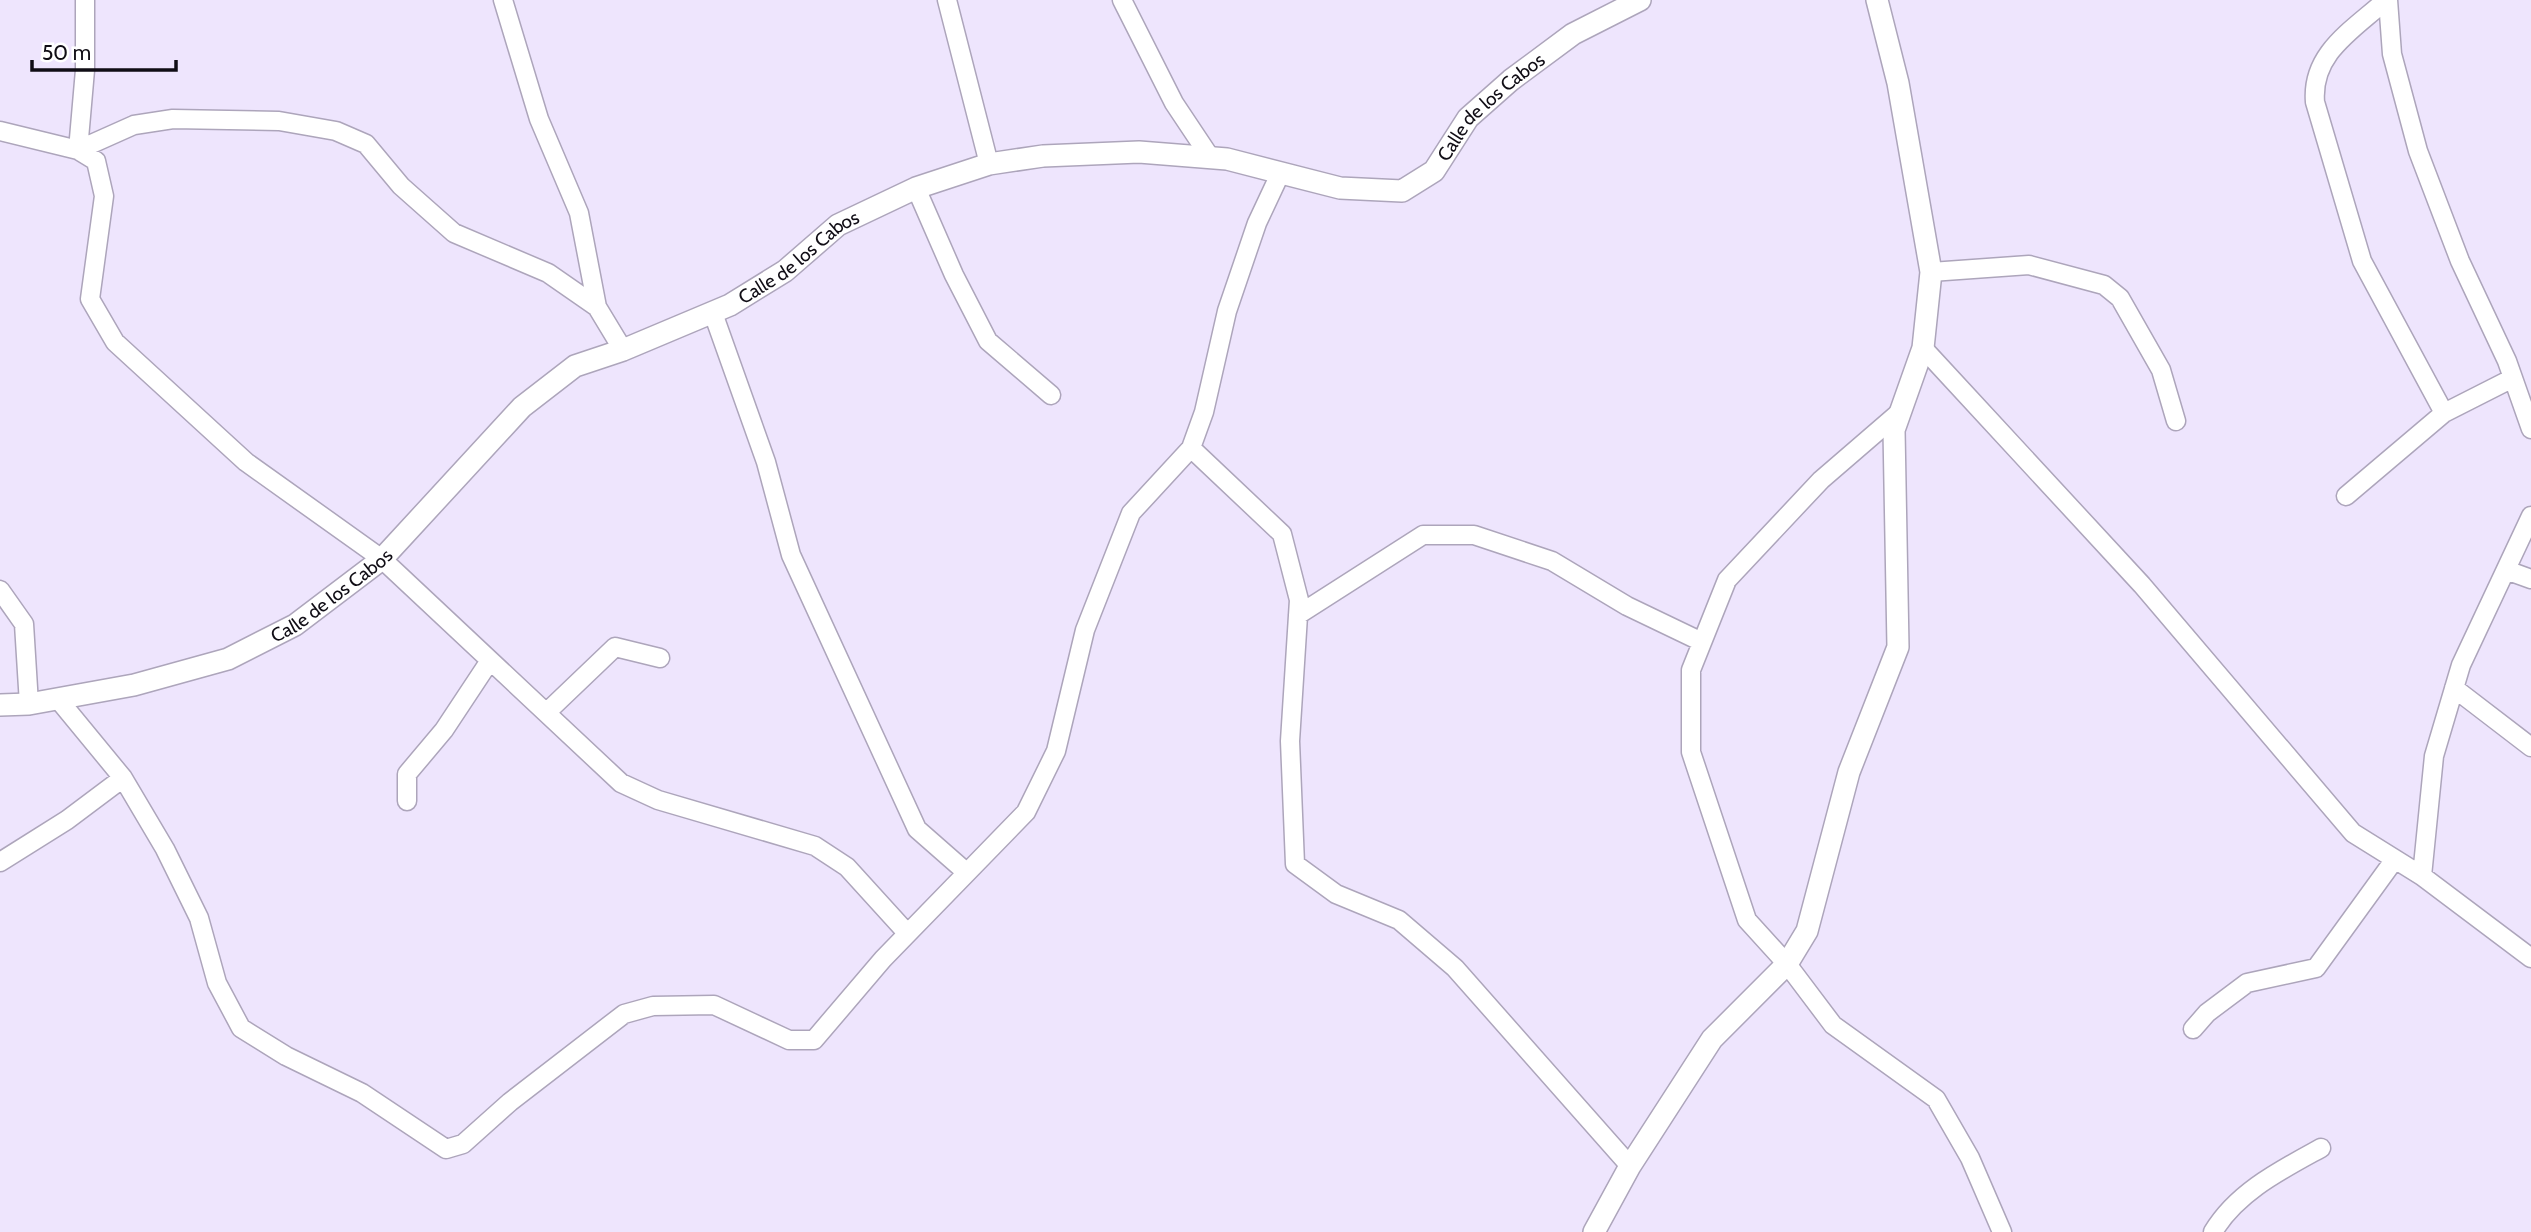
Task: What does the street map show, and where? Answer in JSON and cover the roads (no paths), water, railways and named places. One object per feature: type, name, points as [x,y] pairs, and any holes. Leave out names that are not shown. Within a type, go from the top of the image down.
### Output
[{"type":"street","points":[[78,150],[85,70],[85,0]]},
{"type":"street","points":[[503,0],[540,119],[579,213],[597,307],[623,350]]},
{"type":"street","points":[[947,0],[989,163]]},
{"type":"street","points":[[1122,0],[1174,103],[1210,157]]},
{"type":"street","name":"Calle de los Cabos","points":[[0,705],[29,704],[134,685],[228,659],[295,625],[382,559],[522,407],[575,366],[623,350],[713,313],[785,271],[838,225],[916,188],[989,163],[1043,156],[1139,152],[1227,159],[1340,188],[1402,191],[1434,171],[1468,118],[1511,80],[1573,34],[1640,0]]},
{"type":"street","points":[[1594,1232],[1630,1166],[1712,1039],[1787,964],[1807,931],[1849,772],[1898,647],[1894,430],[1923,348],[1931,272],[1898,83],[1877,0]]},
{"type":"street","points":[[2387,0],[2392,54],[2418,151],[2460,261],[2513,378],[2531,429]]},
{"type":"street","points":[[2387,0],[2329,51],[2318,66],[2314,85],[2315,102],[2362,261],[2444,413]]},
{"type":"street","points":[[78,150],[134,125],[173,119],[279,121],[336,131],[366,144],[401,186],[454,233],[548,273],[597,307]]},
{"type":"street","points":[[0,131],[78,150],[96,161],[104,196],[90,299],[116,342],[246,462],[382,559],[621,783],[658,800],[815,846],[847,867],[907,933]]},
{"type":"street","points":[[58,699],[123,778],[199,918],[217,983],[241,1028],[286,1056],[362,1093],[446,1149],[463,1144],[510,1102],[624,1014],[653,1006],[714,1005],[789,1040],[814,1040],[907,933],[1026,812],[1056,751],[1085,630],[1131,513],[1191,448],[1204,412],[1227,311],[1257,223],[1280,174]]},
{"type":"street","points":[[916,188],[954,275],[988,341],[1051,396]]},
{"type":"street","points":[[1931,272],[2029,265],[2104,285],[2120,298],[2161,370],[2176,421]]},
{"type":"street","points":[[713,313],[766,462],[791,555],[812,602],[917,829],[966,872]]},
{"type":"street","points":[[1923,348],[2142,585],[2353,833],[2422,876],[2531,958]]},
{"type":"street","points":[[2346,496],[2444,413],[2513,378]]},
{"type":"street","points":[[1901,411],[1821,480],[1727,579],[1691,670],[1691,752],[1747,920],[1787,964],[1833,1025],[1936,1099],[1970,1158],[2002,1232]]},
{"type":"street","points":[[1191,448],[1282,534],[1299,600],[1290,740],[1295,864],[1336,894],[1399,920],[1455,968],[1630,1166]]},
{"type":"street","points":[[2422,876],[2434,756],[2454,688],[2461,666],[2531,516]]},
{"type":"street","points":[[1298,615],[1423,536],[1474,535],[1552,561],[1627,606],[1702,642]]},
{"type":"street","points":[[2506,570],[2531,579]]},
{"type":"street","points":[[0,590],[24,624],[29,704]]},
{"type":"street","points":[[547,712],[615,646],[660,658]]},
{"type":"street","points":[[407,801],[407,774],[444,730],[489,662]]},
{"type":"street","points":[[2454,688],[2531,747]]},
{"type":"street","points":[[0,862],[66,820],[123,778]]},
{"type":"street","points":[[2193,1029],[2207,1013],[2247,983],[2316,968],[2395,859]]},
{"type":"street","points":[[2213,1232],[2222,1217],[2264,1179],[2321,1148]]}]
